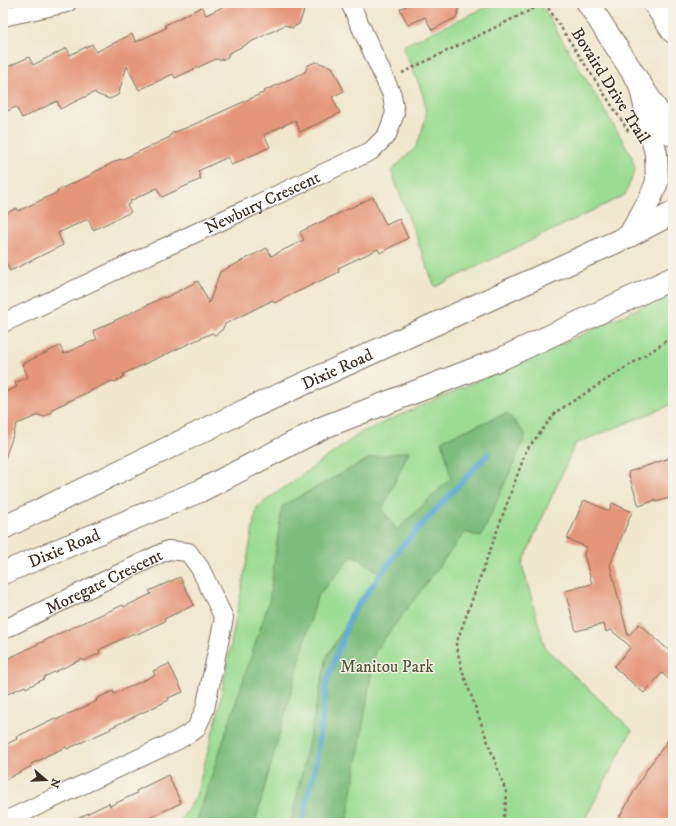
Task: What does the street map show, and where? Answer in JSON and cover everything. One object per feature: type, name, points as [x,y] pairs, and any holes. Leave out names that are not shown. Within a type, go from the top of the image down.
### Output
[{"type":"main road","points":[[588,3],[673,135]]},
{"type":"main road","points":[[654,3],[673,32]]},
{"type":"main road","points":[[629,236],[650,199],[657,182],[656,154],[640,84]]},
{"type":"main road","name":"Dixie Road","points":[[3,528],[246,410],[629,236],[673,213]]},
{"type":"main road","name":"Dixie Road","points":[[3,573],[200,491],[324,427],[503,358],[668,283]]},
{"type":"street","points":[[3,17],[66,3]]},
{"type":"street","name":"Newbury Crescent","points":[[3,323],[371,151],[387,135],[395,113],[392,95],[350,3]]},
{"type":"street","name":"Moregate Crescent","points":[[3,630],[168,550],[188,552],[200,568],[224,618],[205,709],[196,729],[178,740],[3,822]]},
{"type":"path","points":[[385,81],[545,3]]},
{"type":"path","name":"Bovaird Drive Trail","points":[[545,3],[630,134]]},
{"type":"path","points":[[503,823],[507,795],[462,670],[456,644],[526,451],[556,412],[661,345],[673,334]]},
{"type":"green space","points":[[495,3],[540,3],[629,151],[635,170],[625,195],[435,287],[391,171],[416,147],[426,116],[424,99],[419,84],[403,49],[405,45]]},
{"type":"green space","name":"Manitou Park","points":[[673,292],[673,404],[575,444],[522,564],[545,648],[632,730],[583,823],[179,823],[196,796],[218,713],[257,507],[362,432],[579,336]]},
{"type":"green space","points":[[507,413],[526,435],[481,537],[465,532],[375,651],[347,823],[291,823],[327,656],[379,572],[353,555],[317,597],[255,823],[196,823],[269,602],[282,506],[370,458],[409,451],[382,510],[397,530],[451,478],[442,440]]},
{"type":"building","points":[[231,3],[307,3],[299,24],[292,28],[285,25],[229,53],[227,58],[220,60],[216,59],[175,78],[173,74],[139,90],[127,66],[118,95],[110,99],[96,94],[95,92],[60,109],[57,101],[22,118],[16,107],[3,113],[3,69],[29,57],[33,65],[67,48],[70,55],[92,44],[96,52],[132,34],[136,42],[166,28],[165,25],[202,7],[206,15]]},
{"type":"building","points":[[412,3],[459,3],[457,17],[432,30],[425,17],[408,25],[400,9]]},
{"type":"building","points":[[316,62],[332,67],[344,91],[332,97],[340,113],[300,132],[295,120],[264,135],[270,147],[231,165],[228,157],[198,171],[201,179],[162,197],[157,188],[130,201],[131,203],[127,205],[131,212],[93,230],[88,219],[58,233],[63,245],[10,271],[3,256],[3,215],[17,208],[18,211],[58,192],[58,190],[91,175],[120,159],[121,160],[170,137],[172,133],[265,92],[264,91],[305,72],[308,65]]},
{"type":"building","points":[[373,197],[386,225],[399,219],[408,238],[380,253],[378,249],[338,268],[339,272],[274,303],[273,300],[225,324],[222,330],[215,335],[212,333],[123,374],[124,377],[115,382],[112,381],[52,409],[51,413],[44,417],[39,415],[17,424],[5,458],[3,458],[3,393],[17,387],[15,383],[28,377],[22,364],[60,346],[64,354],[97,339],[93,331],[198,281],[209,303],[220,272],[267,248],[271,256],[304,240],[300,232]]},
{"type":"building","points":[[673,457],[673,497],[656,502],[656,500],[639,506],[628,472]]},
{"type":"building","points":[[584,500],[609,511],[612,503],[632,512],[610,565],[628,636],[639,624],[673,654],[673,683],[662,673],[644,693],[614,667],[631,647],[611,630],[606,632],[604,624],[576,631],[565,591],[592,584],[584,554],[587,547],[567,539]]},
{"type":"building","points":[[180,577],[194,605],[164,619],[165,621],[135,635],[134,633],[99,650],[100,653],[84,661],[82,659],[44,677],[44,679],[26,688],[25,686],[3,696],[3,661],[71,628],[123,605],[124,607],[151,594],[149,591]]},
{"type":"building","points":[[169,664],[183,692],[168,698],[169,700],[110,728],[111,729],[67,749],[66,747],[46,756],[31,764],[32,766],[3,781],[3,746],[17,739],[16,737],[55,718],[56,720],[97,701],[96,699],[113,691],[114,694],[155,675],[153,671]]},
{"type":"building","points":[[673,734],[673,823],[616,823],[647,769]]},
{"type":"building","points":[[168,775],[181,803],[151,817],[153,823],[68,823],[109,803],[110,806],[137,793],[136,791]]},
{"type":"waterway","points":[[302,823],[316,763],[327,681],[352,613],[401,547],[488,454]]}]
